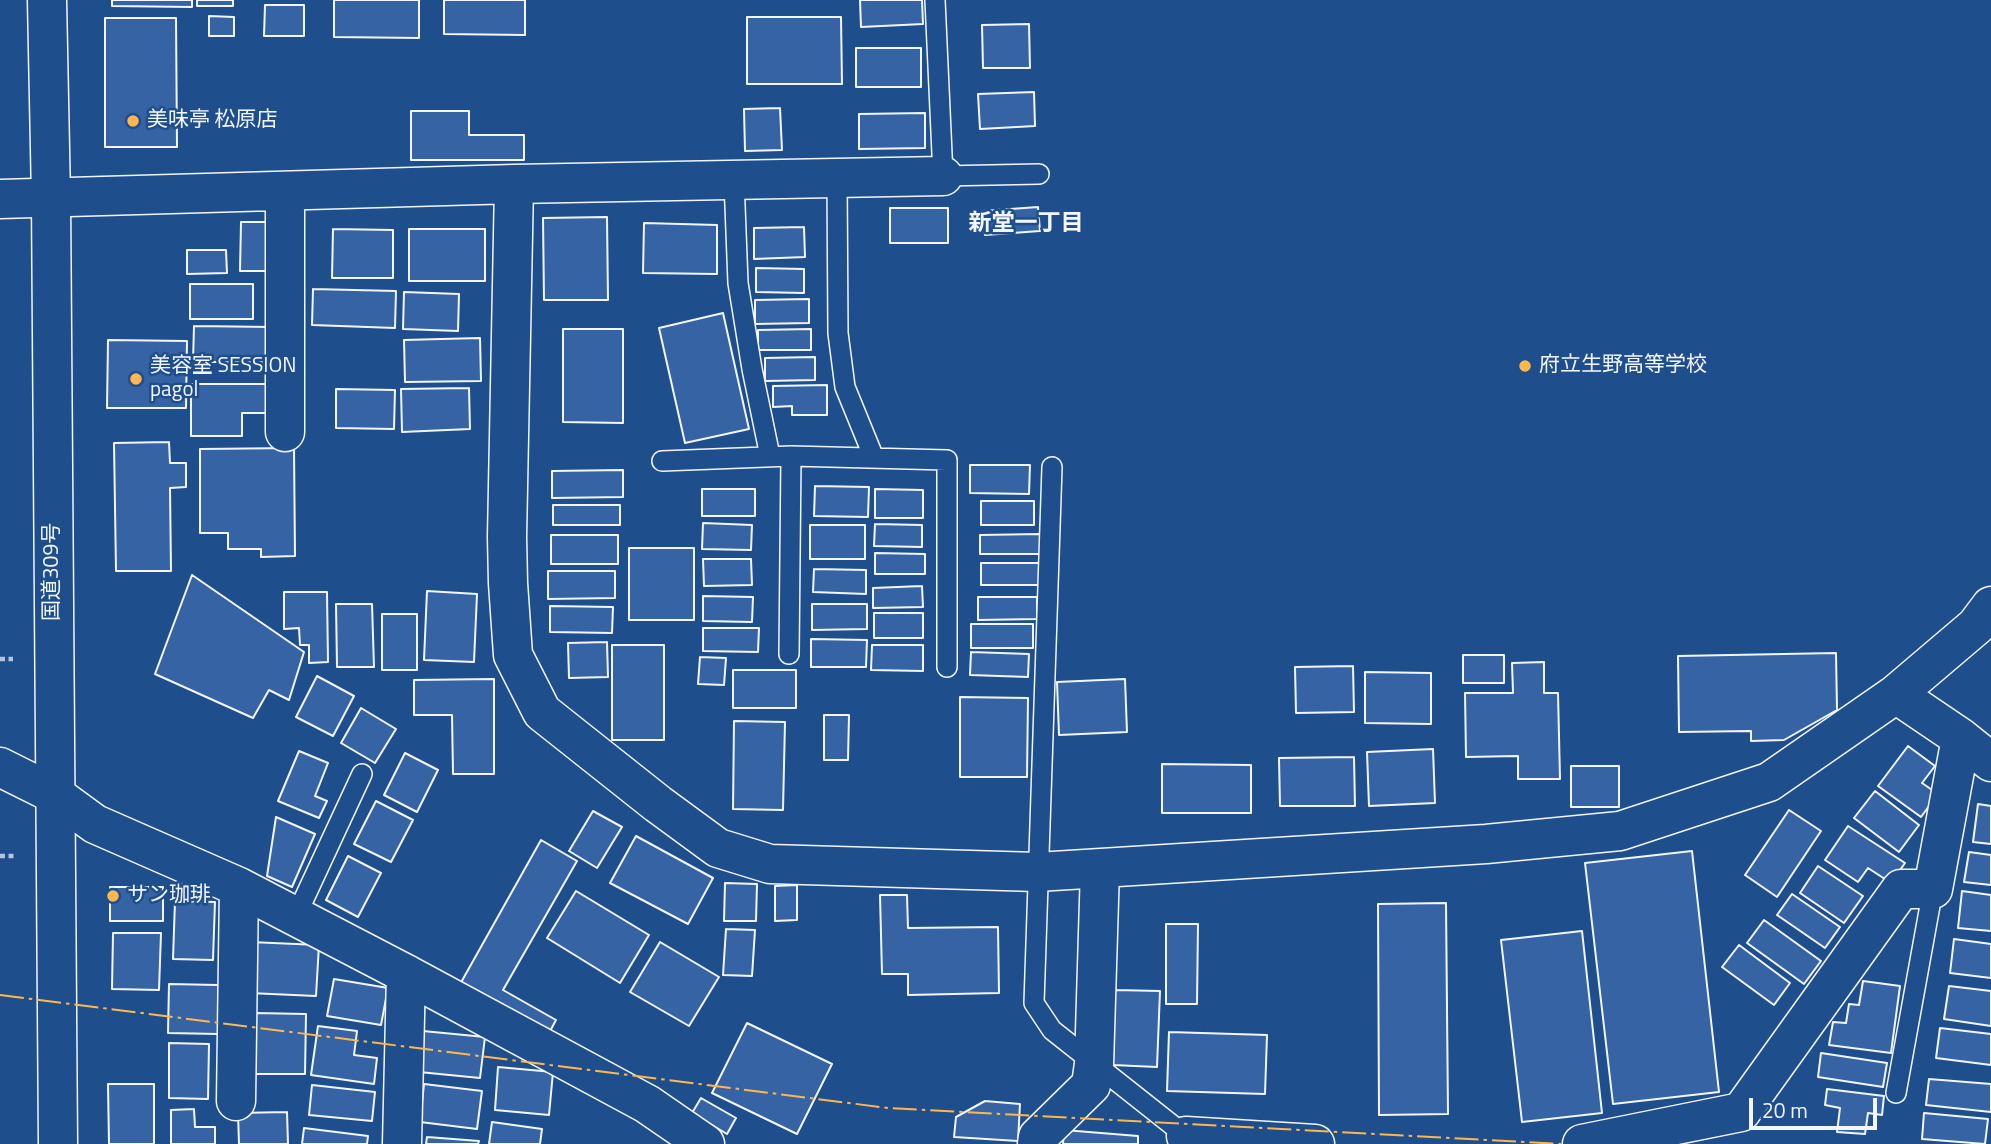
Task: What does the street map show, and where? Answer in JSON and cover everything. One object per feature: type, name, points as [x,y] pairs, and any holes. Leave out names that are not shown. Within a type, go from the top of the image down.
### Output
[{"type":"main road","name":"国道309号","points":[[47,0],[58,1144]]},
{"type":"main road","points":[[0,199],[514,184],[943,176]]},
{"type":"main road","points":[[514,184],[508,583],[513,655],[542,712],[718,848],[770,864],[1037,872],[1486,844],[1620,831],[1769,782],[1896,694],[1976,626],[1991,606]]},
{"type":"main road","points":[[285,191],[285,432]]},
{"type":"main road","points":[[1896,694],[1991,762]]},
{"type":"main road","points":[[1582,1144],[1675,1135],[1741,1112],[1901,889],[1933,889],[1961,738]]},
{"type":"main road","points":[[0,767],[54,794],[95,824],[239,887],[406,974],[647,1104],[705,1144]]},
{"type":"main road","points":[[1037,1144],[1038,1137],[1091,1085],[1094,1064],[1100,868]]},
{"type":"main road","points":[[236,1101],[239,887]]},
{"type":"main road","points":[[402,1144],[406,974]]},
{"type":"main road","points":[[1185,1136],[1315,1144]]},
{"type":"lane","points":[[935,0],[943,176],[1039,174]]},
{"type":"lane","points":[[837,178],[838,333],[845,387],[874,458]]},
{"type":"lane","points":[[734,180],[738,284],[770,456]]},
{"type":"lane","points":[[662,461],[770,456],[947,460],[947,667]]},
{"type":"lane","points":[[789,654],[791,456]]},
{"type":"lane","points":[[1052,467],[1034,1003],[1052,1030],[1185,1136]]},
{"type":"lane","points":[[296,916],[362,774]]},
{"type":"lane","points":[[1896,1094],[1933,889]]},
{"type":"building","points":[[112,0],[192,0],[192,7],[112,6]]},
{"type":"building","points":[[197,0],[233,0],[233,6],[197,6]]},
{"type":"building","points":[[334,0],[419,0],[419,38],[334,37]]},
{"type":"building","points":[[444,0],[525,0],[525,35],[444,34]]},
{"type":"building","points":[[860,0],[922,0],[923,24],[861,27]]},
{"type":"building","points":[[265,5],[304,5],[304,36],[264,36]]},
{"type":"building","points":[[209,16],[234,17],[234,36],[209,36]]},
{"type":"building","points":[[747,17],[841,17],[842,84],[747,84]]},
{"type":"building","points":[[105,18],[176,18],[177,147],[105,147]]},
{"type":"building","points":[[1029,24],[1030,68],[983,68],[982,25]]},
{"type":"building","points":[[856,48],[921,48],[921,87],[856,87]]},
{"type":"building","points":[[1034,92],[1035,126],[980,129],[978,94]]},
{"type":"building","points":[[780,108],[782,150],[745,151],[744,109]]},
{"type":"building","points":[[411,111],[469,111],[469,135],[524,135],[524,160],[411,160]]},
{"type":"building","points":[[925,113],[925,148],[859,149],[859,114]]},
{"type":"building","points":[[1038,207],[1040,231],[985,235],[983,211]]},
{"type":"building","points":[[890,208],[948,208],[948,243],[890,243]]},
{"type":"building","points":[[607,217],[608,300],[544,300],[543,218]]},
{"type":"building","points":[[241,222],[271,222],[270,271],[240,271]]},
{"type":"building","points":[[644,223],[717,225],[717,274],[643,273]]},
{"type":"building","points":[[804,227],[805,257],[754,259],[754,228]]},
{"type":"building","points":[[333,229],[393,230],[393,278],[332,278]]},
{"type":"building","points":[[409,229],[485,229],[485,281],[409,281]]},
{"type":"building","points":[[187,250],[226,250],[227,273],[187,274]]},
{"type":"building","points":[[756,268],[804,269],[804,293],[756,292]]},
{"type":"building","points":[[190,284],[253,284],[253,319],[190,319]]},
{"type":"building","points":[[313,289],[396,291],[395,328],[312,325]]},
{"type":"building","points":[[404,292],[459,294],[458,331],[403,329]]},
{"type":"building","points":[[809,299],[809,323],[755,324],[755,300]]},
{"type":"building","points":[[723,313],[749,429],[685,443],[659,328]]},
{"type":"building","points":[[194,326],[272,327],[271,362],[193,362]]},
{"type":"building","points":[[563,329],[623,329],[623,423],[563,422]]},
{"type":"building","points":[[811,329],[811,350],[758,350],[758,330]]},
{"type":"building","points":[[480,338],[481,381],[405,382],[404,340]]},
{"type":"building","points":[[108,340],[187,341],[186,408],[107,408]]},
{"type":"building","points":[[815,357],[815,380],[765,381],[765,358]]},
{"type":"building","points":[[191,384],[276,384],[276,413],[242,413],[242,436],[191,436]]},
{"type":"building","points":[[827,385],[827,415],[792,415],[792,406],[773,407],[773,386]]},
{"type":"building","points":[[469,388],[470,429],[402,432],[401,389]]},
{"type":"building","points":[[336,389],[395,390],[394,429],[336,428]]},
{"type":"building","points":[[169,442],[170,463],[186,463],[186,487],[170,488],[171,571],[116,571],[114,443]]},
{"type":"building","points":[[294,448],[295,556],[261,557],[261,549],[228,549],[228,533],[200,533],[200,449]]},
{"type":"building","points":[[970,465],[1030,465],[1029,494],[970,493]]},
{"type":"building","points":[[623,470],[623,497],[552,498],[552,471]]},
{"type":"building","points":[[815,486],[869,487],[868,517],[814,516]]},
{"type":"building","points":[[702,489],[755,489],[755,516],[702,516]]},
{"type":"building","points":[[875,489],[923,490],[923,518],[875,518]]},
{"type":"building","points":[[981,501],[1034,501],[1034,525],[981,525]]},
{"type":"building","points":[[553,505],[620,505],[620,525],[553,525]]},
{"type":"building","points":[[703,523],[752,525],[751,550],[702,549]]},
{"type":"building","points":[[875,524],[922,525],[922,547],[874,546]]},
{"type":"building","points":[[810,525],[865,525],[865,559],[810,559]]},
{"type":"building","points":[[1040,534],[1040,554],[980,554],[980,535]]},
{"type":"building","points":[[551,535],[618,535],[618,564],[551,564]]},
{"type":"building","points":[[629,548],[694,548],[694,620],[629,620]]},
{"type":"building","points":[[875,553],[925,554],[925,574],[875,574]]},
{"type":"building","points":[[703,559],[751,559],[752,585],[704,586]]},
{"type":"building","points":[[981,563],[1039,563],[1039,585],[981,585]]},
{"type":"building","points":[[814,569],[866,570],[866,594],[813,592]]},
{"type":"building","points":[[548,571],[615,571],[615,598],[548,599]]},
{"type":"building","points":[[192,575],[304,652],[289,700],[269,690],[253,718],[155,674]]},
{"type":"building","points":[[922,586],[923,607],[873,608],[873,588]]},
{"type":"building","points":[[427,591],[477,594],[474,662],[424,660]]},
{"type":"building","points":[[284,592],[327,592],[328,662],[309,663],[309,645],[300,645],[299,628],[284,629]]},
{"type":"building","points":[[703,596],[753,597],[752,622],[703,621]]},
{"type":"building","points":[[978,597],[1037,597],[1037,619],[978,620]]},
{"type":"building","points":[[336,604],[372,604],[374,667],[337,667]]},
{"type":"building","points":[[812,604],[867,604],[867,629],[812,630]]},
{"type":"building","points":[[550,606],[613,607],[612,633],[550,632]]},
{"type":"building","points":[[874,613],[923,613],[923,638],[874,638]]},
{"type":"building","points":[[382,614],[417,614],[417,670],[382,670]]},
{"type":"building","points":[[971,624],[1033,624],[1033,648],[971,648]]},
{"type":"building","points":[[703,628],[759,628],[758,652],[703,651]]},
{"type":"building","points":[[811,639],[867,640],[866,667],[811,667]]},
{"type":"building","points":[[607,642],[608,677],[569,678],[568,643]]},
{"type":"building","points":[[612,645],[664,645],[664,740],[612,740]]},
{"type":"building","points":[[872,645],[923,645],[923,671],[871,670]]},
{"type":"building","points":[[971,652],[1029,654],[1028,677],[970,675]]},
{"type":"building","points":[[1836,653],[1837,710],[1784,740],[1751,741],[1751,731],[1679,732],[1678,656]]},
{"type":"building","points":[[1463,655],[1504,655],[1504,683],[1463,683]]},
{"type":"building","points":[[700,657],[726,658],[724,685],[698,684]]},
{"type":"building","points":[[1544,662],[1544,693],[1558,693],[1560,779],[1518,779],[1518,756],[1466,757],[1465,693],[1513,693],[1512,663]]},
{"type":"building","points":[[1353,666],[1354,712],[1296,713],[1295,667]]},
{"type":"building","points":[[733,670],[796,670],[796,708],[733,708]]},
{"type":"building","points":[[1365,672],[1431,673],[1431,724],[1365,723]]},
{"type":"building","points":[[317,676],[354,696],[333,736],[296,717]]},
{"type":"building","points":[[494,679],[494,774],[453,774],[452,715],[414,715],[414,680]]},
{"type":"building","points":[[1125,679],[1127,732],[1059,735],[1057,682]]},
{"type":"building","points":[[960,697],[1028,698],[1027,777],[960,777]]},
{"type":"building","points":[[361,708],[396,729],[375,763],[341,743]]},
{"type":"building","points":[[824,715],[849,715],[848,760],[824,760]]},
{"type":"building","points":[[734,721],[785,722],[783,810],[733,809]]},
{"type":"building","points":[[1908,746],[1935,766],[1922,783],[1938,794],[1921,817],[1878,786]]},
{"type":"building","points":[[1433,749],[1435,803],[1369,806],[1367,752]]},
{"type":"building","points":[[299,751],[328,763],[315,796],[327,801],[319,818],[278,801]]},
{"type":"building","points":[[405,753],[438,770],[417,812],[384,795]]},
{"type":"building","points":[[1354,757],[1355,806],[1280,806],[1279,758]]},
{"type":"building","points":[[1162,764],[1251,765],[1251,813],[1162,813]]},
{"type":"building","points":[[1571,766],[1619,766],[1619,807],[1571,807]]},
{"type":"building","points":[[1875,791],[1919,825],[1899,852],[1854,818]]},
{"type":"building","points":[[376,801],[413,820],[391,862],[354,844]]},
{"type":"building","points":[[1978,804],[1991,806],[1991,844],[1973,842]]},
{"type":"building","points":[[1789,810],[1821,831],[1777,897],[1745,875]]},
{"type":"building","points":[[593,811],[622,827],[597,868],[569,851]]},
{"type":"building","points":[[276,817],[315,834],[292,887],[267,876]]},
{"type":"building","points":[[1848,826],[1905,863],[1891,883],[1868,868],[1858,882],[1825,860]]},
{"type":"building","points":[[636,836],[713,878],[688,924],[610,883]]},
{"type":"building","points":[[541,840],[577,861],[503,990],[556,1020],[548,1035],[459,986]]},
{"type":"building","points":[[1692,851],[1719,1092],[1613,1104],[1585,863]]},
{"type":"building","points":[[1969,852],[1991,855],[1991,885],[1964,882]]},
{"type":"building","points":[[348,856],[381,873],[358,917],[326,900]]},
{"type":"building","points":[[1818,866],[1863,896],[1844,923],[1800,893]]},
{"type":"building","points":[[725,883],[757,884],[756,921],[724,921]]},
{"type":"building","points":[[797,885],[797,920],[775,921],[775,886]]},
{"type":"building","points":[[110,887],[163,887],[163,921],[110,921]]},
{"type":"building","points":[[576,891],[649,935],[620,983],[547,938]]},
{"type":"building","points":[[1962,891],[1991,895],[1991,931],[1958,928]]},
{"type":"building","points":[[1792,894],[1840,927],[1825,948],[1777,915]]},
{"type":"building","points":[[880,895],[907,895],[908,928],[998,927],[999,993],[908,995],[908,974],[882,974]]},
{"type":"building","points":[[175,901],[215,902],[213,960],[173,959]]},
{"type":"building","points":[[1446,903],[1448,1114],[1379,1115],[1378,904]]},
{"type":"building","points":[[1764,920],[1821,961],[1804,984],[1747,943]]},
{"type":"building","points":[[1166,924],[1198,924],[1197,1004],[1166,1004]]},
{"type":"building","points":[[726,929],[755,930],[752,976],[723,975]]},
{"type":"building","points":[[1582,931],[1602,1113],[1522,1122],[1501,940]]},
{"type":"building","points":[[113,933],[161,933],[159,990],[112,989]]},
{"type":"building","points":[[1954,939],[1991,944],[1991,978],[1950,973]]},
{"type":"building","points":[[250,942],[319,945],[316,996],[249,993]]},
{"type":"building","points":[[660,942],[719,977],[689,1026],[630,992]]},
{"type":"building","points":[[1739,945],[1790,983],[1774,1005],[1722,967]]},
{"type":"building","points":[[334,979],[388,988],[381,1025],[327,1016]]},
{"type":"building","points":[[1863,981],[1900,986],[1891,1053],[1829,1045],[1833,1022],[1846,1023],[1849,1004],[1859,1005]]},
{"type":"building","points":[[169,984],[218,985],[218,1034],[168,1033]]},
{"type":"building","points":[[1949,986],[1991,991],[1991,1026],[1944,1019]]},
{"type":"building","points":[[1115,990],[1160,991],[1157,1067],[1113,1065]]},
{"type":"building","points":[[255,1013],[306,1014],[305,1074],[255,1074]]},
{"type":"building","points":[[747,1023],[832,1064],[797,1134],[712,1093]]},
{"type":"building","points":[[318,1026],[357,1031],[354,1055],[377,1058],[374,1084],[311,1075]]},
{"type":"building","points":[[1940,1028],[1991,1034],[1991,1065],[1936,1058]]},
{"type":"building","points":[[423,1031],[485,1037],[480,1078],[419,1072]]},
{"type":"building","points":[[1169,1032],[1267,1035],[1265,1094],[1167,1091]]},
{"type":"building","points":[[169,1043],[209,1044],[208,1099],[169,1098]]},
{"type":"building","points":[[1821,1053],[1887,1063],[1883,1087],[1818,1077]]},
{"type":"building","points":[[498,1067],[553,1072],[549,1115],[495,1110]]},
{"type":"building","points":[[1929,1079],[1991,1084],[1991,1112],[1926,1105]]},
{"type":"building","points":[[108,1084],[154,1084],[154,1144],[109,1144]]},
{"type":"building","points":[[424,1084],[482,1091],[477,1129],[420,1122]]},
{"type":"building","points":[[312,1085],[375,1092],[372,1121],[309,1115]]},
{"type":"building","points":[[1827,1089],[1884,1096],[1882,1115],[1868,1113],[1865,1134],[1837,1132],[1840,1108],[1825,1105]]},
{"type":"building","points":[[701,1098],[736,1118],[727,1134],[692,1113]]},
{"type":"building","points":[[985,1101],[1020,1104],[1018,1141],[954,1137],[956,1117]]},
{"type":"building","points":[[194,1109],[195,1127],[215,1127],[215,1144],[171,1144],[171,1110]]},
{"type":"building","points":[[287,1112],[288,1144],[239,1144],[238,1113]]},
{"type":"building","points":[[1924,1113],[1988,1119],[1985,1144],[1922,1139]]},
{"type":"building","points":[[492,1122],[542,1129],[540,1144],[489,1144]]},
{"type":"building","points":[[304,1128],[368,1136],[367,1144],[302,1144]]},
{"type":"building","points":[[1064,1130],[1138,1136],[1138,1144],[1063,1144]]},
{"type":"building","points":[[427,1137],[479,1141],[478,1144],[426,1144]]},
{"type":"power","points":[[0,995],[888,1108],[1561,1144]]},
{"type":"place","name":"美味亭 松原店","points":[[133,121]]},
{"type":"place","name":"府立生野高等学校","points":[[1525,366]]},
{"type":"place","name":"美容室 SESSION pagol","points":[[136,379]]},
{"type":"place","name":"サン珈琲","points":[[113,896]]},
{"type":"district","name":"新堂一丁目","points":[[1026,224]]}]
